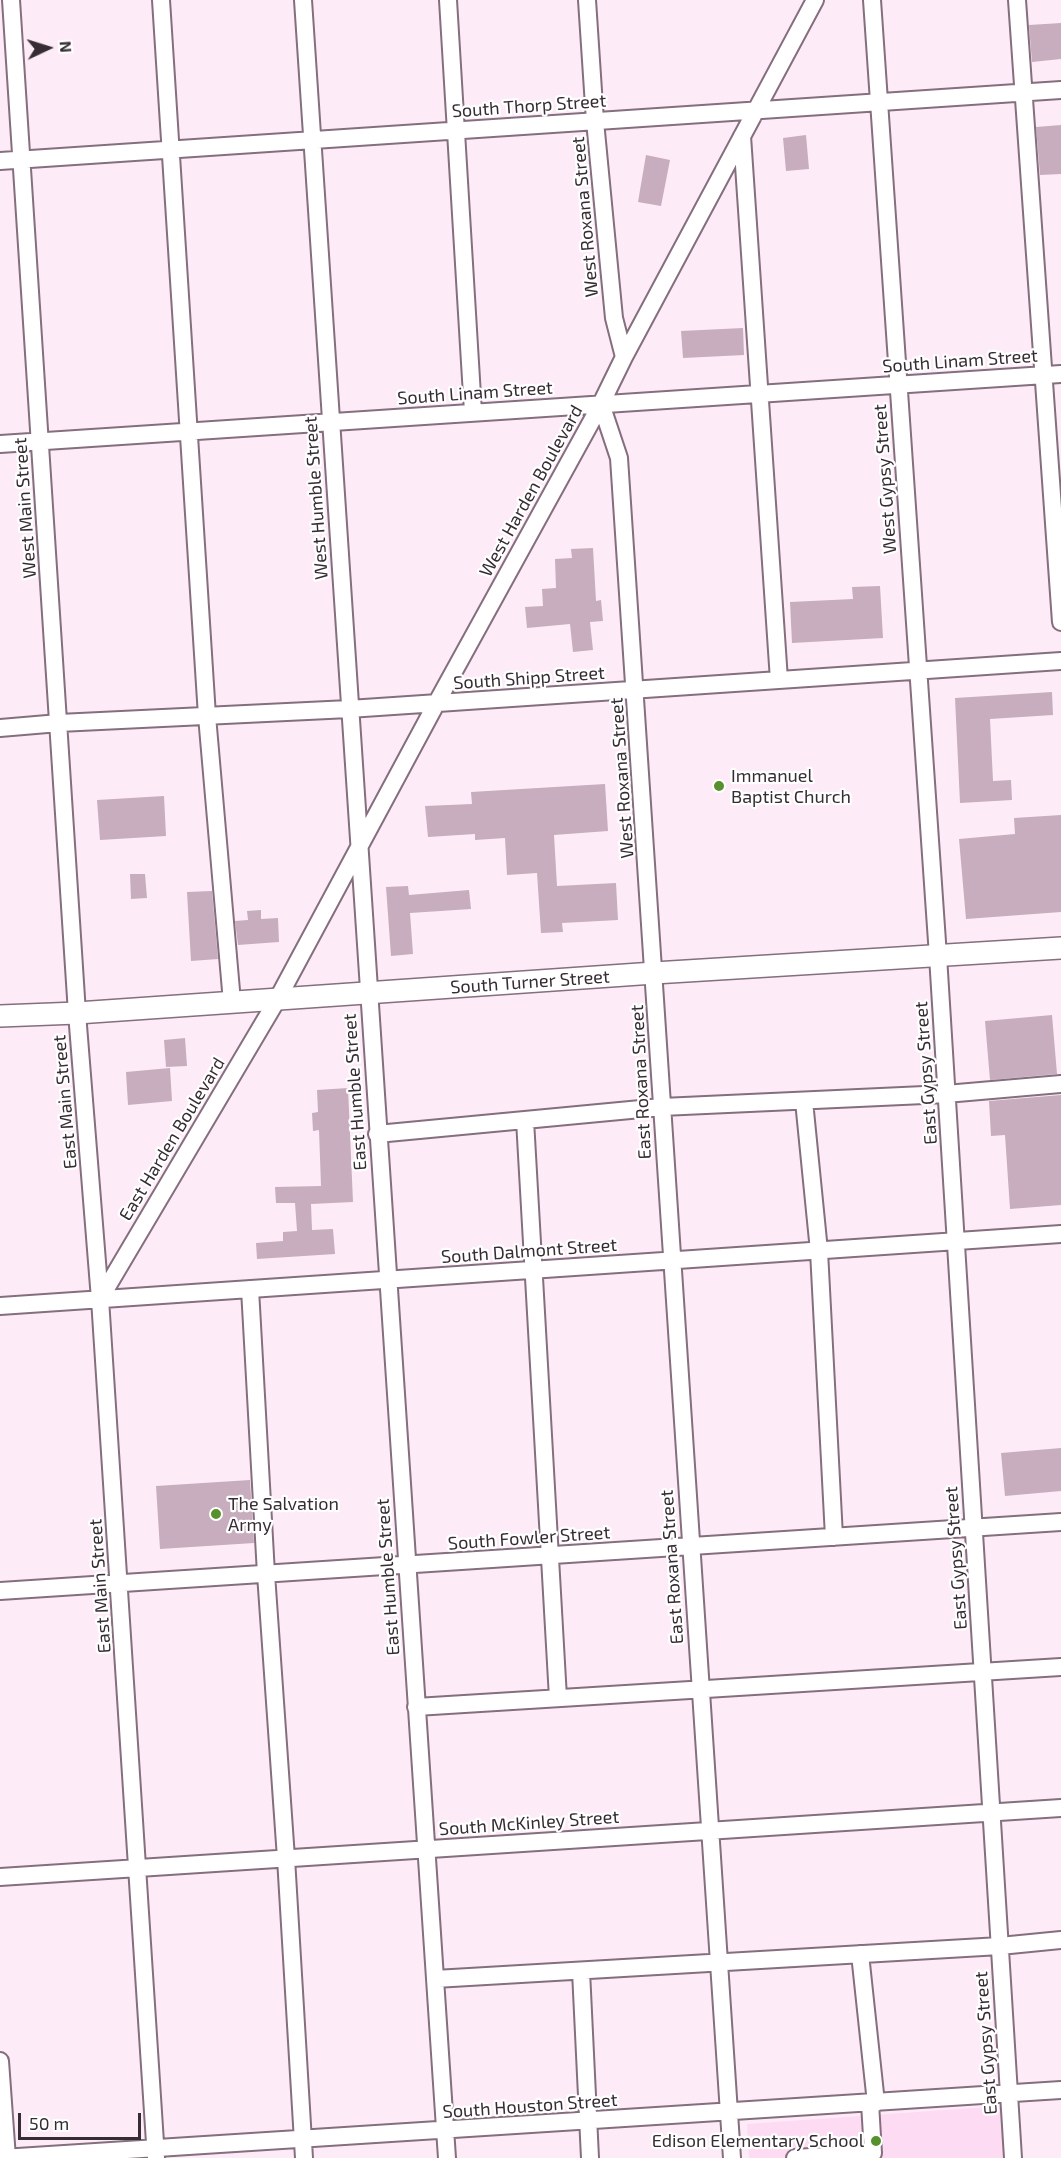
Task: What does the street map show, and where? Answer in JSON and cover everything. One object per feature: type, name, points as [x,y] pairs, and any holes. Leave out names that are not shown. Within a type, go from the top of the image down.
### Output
[{"type":"main road","name":"South Turner Street","points":[[0,1016],[77,1013],[654,973],[1061,948]]},
{"type":"street","name":"West Main Street","points":[[11,0],[77,1013]]},
{"type":"street","points":[[161,0],[207,716],[232,1002]]},
{"type":"street","name":"West Humble Street","points":[[303,0],[368,994]]},
{"type":"street","points":[[448,0],[473,412]]},
{"type":"street","name":"West Roxana Street","points":[[587,0],[614,318],[624,357]]},
{"type":"street","name":"West Harden Boulevard","points":[[277,1000],[601,404],[815,0]]},
{"type":"street","name":"West Gypsy Street","points":[[872,0],[938,956]]},
{"type":"street","points":[[1017,0],[1061,622]]},
{"type":"street","name":"South Thorp Street","points":[[0,160],[1061,90]]},
{"type":"street","points":[[742,135],[779,680]]},
{"type":"street","name":"South Linam Street","points":[[0,444],[1061,374]]},
{"type":"street","name":"West Roxana Street","points":[[601,404],[619,458],[654,973]]},
{"type":"street","name":"South Shipp Street","points":[[0,728],[436,704],[1061,661]]},
{"type":"street","name":"East Gypsy Street","points":[[938,956],[1013,2158]]},
{"type":"street","name":"East Roxana Street","points":[[654,973],[671,1261],[732,2158]]},
{"type":"street","name":"East Humble Street","points":[[368,994],[447,2158]]},
{"type":"street","name":"East Harden Boulevard","points":[[100,1299],[277,1000]]},
{"type":"street","name":"East Main Street","points":[[77,1013],[100,1299],[156,2153]]},
{"type":"street","points":[[377,1134],[662,1107],[946,1094],[1061,1084]]},
{"type":"street","points":[[804,1101],[819,1251],[834,1537]]},
{"type":"street","points":[[525,1120],[558,1698]]},
{"type":"street","name":"South Dalmont Street","points":[[0,1306],[1061,1234]]},
{"type":"street","points":[[250,1289],[304,2158]]},
{"type":"street","name":"South Fowler Street","points":[[0,1591],[1061,1522]]},
{"type":"street","points":[[416,1707],[1061,1667]]},
{"type":"street","name":"South McKinley Street","points":[[0,1877],[1061,1808]]},
{"type":"street","points":[[435,1979],[1000,1946],[1061,1940]]},
{"type":"street","points":[[795,2158],[873,2153],[873,2103],[860,1954]]},
{"type":"street","points":[[580,1971],[590,2158]]},
{"type":"street","points":[[0,2061],[7,2158]]},
{"type":"street","name":"South Houston Street","points":[[2,2158],[156,2153],[303,2140],[1061,2090]]},
{"type":"shaded area","name":"Edison Elementary School","points":[[1002,2106],[1005,2158],[749,2158],[747,2124]]},
{"type":"building","points":[[1061,23],[1061,59],[1032,62],[1029,25]]},
{"type":"building","points":[[1061,125],[1061,174],[1040,175],[1036,127]]},
{"type":"building","points":[[806,135],[809,169],[786,171],[783,138]]},
{"type":"building","points":[[646,155],[670,160],[661,206],[638,202]]},
{"type":"building","points":[[743,328],[744,355],[683,358],[681,331]]},
{"type":"building","points":[[593,548],[596,601],[601,600],[603,621],[590,622],[593,650],[573,652],[570,624],[527,628],[525,607],[543,606],[542,589],[556,588],[555,559],[572,558],[571,549]]},
{"type":"building","points":[[880,586],[883,638],[792,643],[790,602],[853,599],[852,587]]},
{"type":"building","points":[[1052,692],[1053,715],[990,719],[993,781],[1011,780],[1012,800],[960,803],[955,698]]},
{"type":"building","points":[[605,784],[608,831],[554,835],[557,886],[616,883],[618,920],[562,923],[563,932],[541,933],[537,873],[507,875],[505,838],[475,840],[475,834],[428,837],[425,806],[472,804],[471,792]]},
{"type":"building","points":[[164,796],[166,836],[100,840],[97,800]]},
{"type":"building","points":[[1061,815],[1061,912],[966,919],[959,839],[1015,834],[1014,818]]},
{"type":"building","points":[[130,874],[145,874],[147,898],[131,899]]},
{"type":"building","points":[[408,886],[409,895],[469,890],[471,909],[410,913],[413,954],[391,956],[386,887]]},
{"type":"building","points":[[212,891],[218,959],[191,961],[187,892]]},
{"type":"building","points":[[261,910],[261,919],[278,918],[279,942],[238,945],[235,921],[248,920],[247,911]]},
{"type":"building","points":[[1052,1015],[1057,1074],[990,1080],[985,1021]]},
{"type":"building","points":[[185,1038],[187,1066],[166,1067],[164,1040]]},
{"type":"building","points":[[170,1068],[172,1101],[128,1105],[126,1072]]},
{"type":"building","points":[[348,1088],[353,1202],[311,1204],[312,1230],[333,1229],[335,1254],[257,1259],[256,1243],[283,1241],[283,1232],[297,1231],[295,1203],[276,1203],[275,1187],[321,1186],[319,1130],[313,1131],[312,1113],[318,1112],[317,1090]]},
{"type":"building","points":[[1061,1095],[1061,1205],[1010,1209],[1005,1135],[991,1136],[989,1101]]},
{"type":"building","points":[[1061,1448],[1061,1491],[1005,1496],[1001,1453]]},
{"type":"building","points":[[250,1480],[254,1543],[160,1549],[156,1486]]},
{"type":"place","name":"Immanuel Baptist Church","points":[[719,786]]},
{"type":"place","name":"The Salvation Army","points":[[216,1514]]},
{"type":"place","name":"Edison Elementary School","points":[[876,2141]]}]
